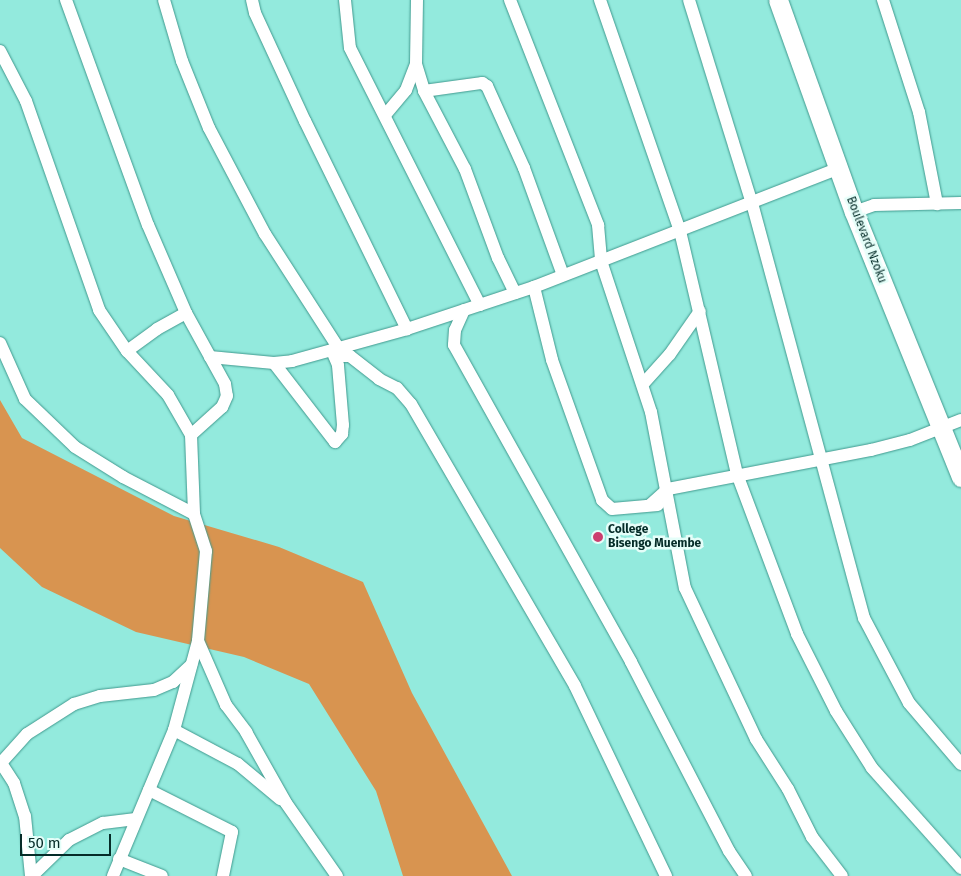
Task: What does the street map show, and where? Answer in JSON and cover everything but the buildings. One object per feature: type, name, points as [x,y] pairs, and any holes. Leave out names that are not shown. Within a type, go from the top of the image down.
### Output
[{"type":"street","points":[[66,0],[148,225],[186,313],[225,384],[227,396],[222,407],[190,435]]},
{"type":"street","points":[[164,0],[182,61],[209,128],[265,234],[335,352],[343,425],[342,434],[335,442],[274,363]]},
{"type":"street","points":[[252,0],[254,14],[300,112],[407,329]]},
{"type":"street","points":[[345,0],[350,48],[386,114],[480,305]]},
{"type":"street","points":[[417,0],[416,64],[424,91],[465,169],[498,258],[515,292]]},
{"type":"street","points":[[510,0],[598,225],[601,261],[643,384],[668,488],[685,588],[756,739],[788,788],[812,837],[842,876]]},
{"type":"street","points":[[600,0],[680,231],[700,311],[736,474],[797,634],[836,711],[872,768],[961,868]]},
{"type":"street","points":[[689,0],[752,203],[824,459],[864,618],[909,702],[961,764]]},
{"type":"street","name":"Boulevard Nzoku","points":[[778,0],[854,212],[961,477]]},
{"type":"street","points":[[883,0],[919,112],[937,204]]},
{"type":"street","points":[[0,51],[26,101],[99,310],[127,351],[168,395],[190,435],[194,514],[206,551],[198,641],[174,730],[113,876]]},
{"type":"street","points":[[386,114],[406,90],[416,64]]},
{"type":"street","points":[[424,91],[482,83],[487,86],[524,168],[563,275]]},
{"type":"street","points":[[210,357],[274,363],[335,352],[534,287],[839,168]]},
{"type":"street","points":[[854,212],[874,205],[961,203]]},
{"type":"street","points":[[534,287],[552,360],[602,500],[612,509],[639,509],[650,505],[670,506]]},
{"type":"street","points":[[464,310],[455,330],[454,345],[631,662],[725,843],[746,876]]},
{"type":"street","points":[[643,384],[670,354],[700,311]]},
{"type":"street","points":[[127,351],[157,328],[186,313]]},
{"type":"street","points":[[0,344],[25,399],[75,447],[123,477],[194,514]]},
{"type":"street","points":[[335,352],[350,356],[379,379],[397,388],[411,404],[575,686],[666,876]]},
{"type":"street","points":[[650,505],[668,488],[824,459],[910,440],[961,420]]},
{"type":"street","points":[[198,641],[226,705],[246,732],[286,803],[337,876]]},
{"type":"street","points":[[32,876],[24,816],[14,783],[0,763],[27,734],[74,704],[100,696],[154,690],[173,682],[194,660]]},
{"type":"street","points":[[174,730],[238,764],[286,803]]},
{"type":"street","points":[[149,790],[232,832],[223,876]]},
{"type":"street","points":[[32,876],[69,840],[104,823],[136,819]]},
{"type":"street","points":[[119,859],[162,876]]},
{"type":"shaded area","points":[[0,400],[22,438],[174,516],[279,547],[363,582],[412,693],[512,876],[403,876],[376,791],[309,684],[244,657],[136,632],[42,587],[0,548]]},
{"type":"place","name":"College Bisengo Muembe","points":[[598,537]]}]
